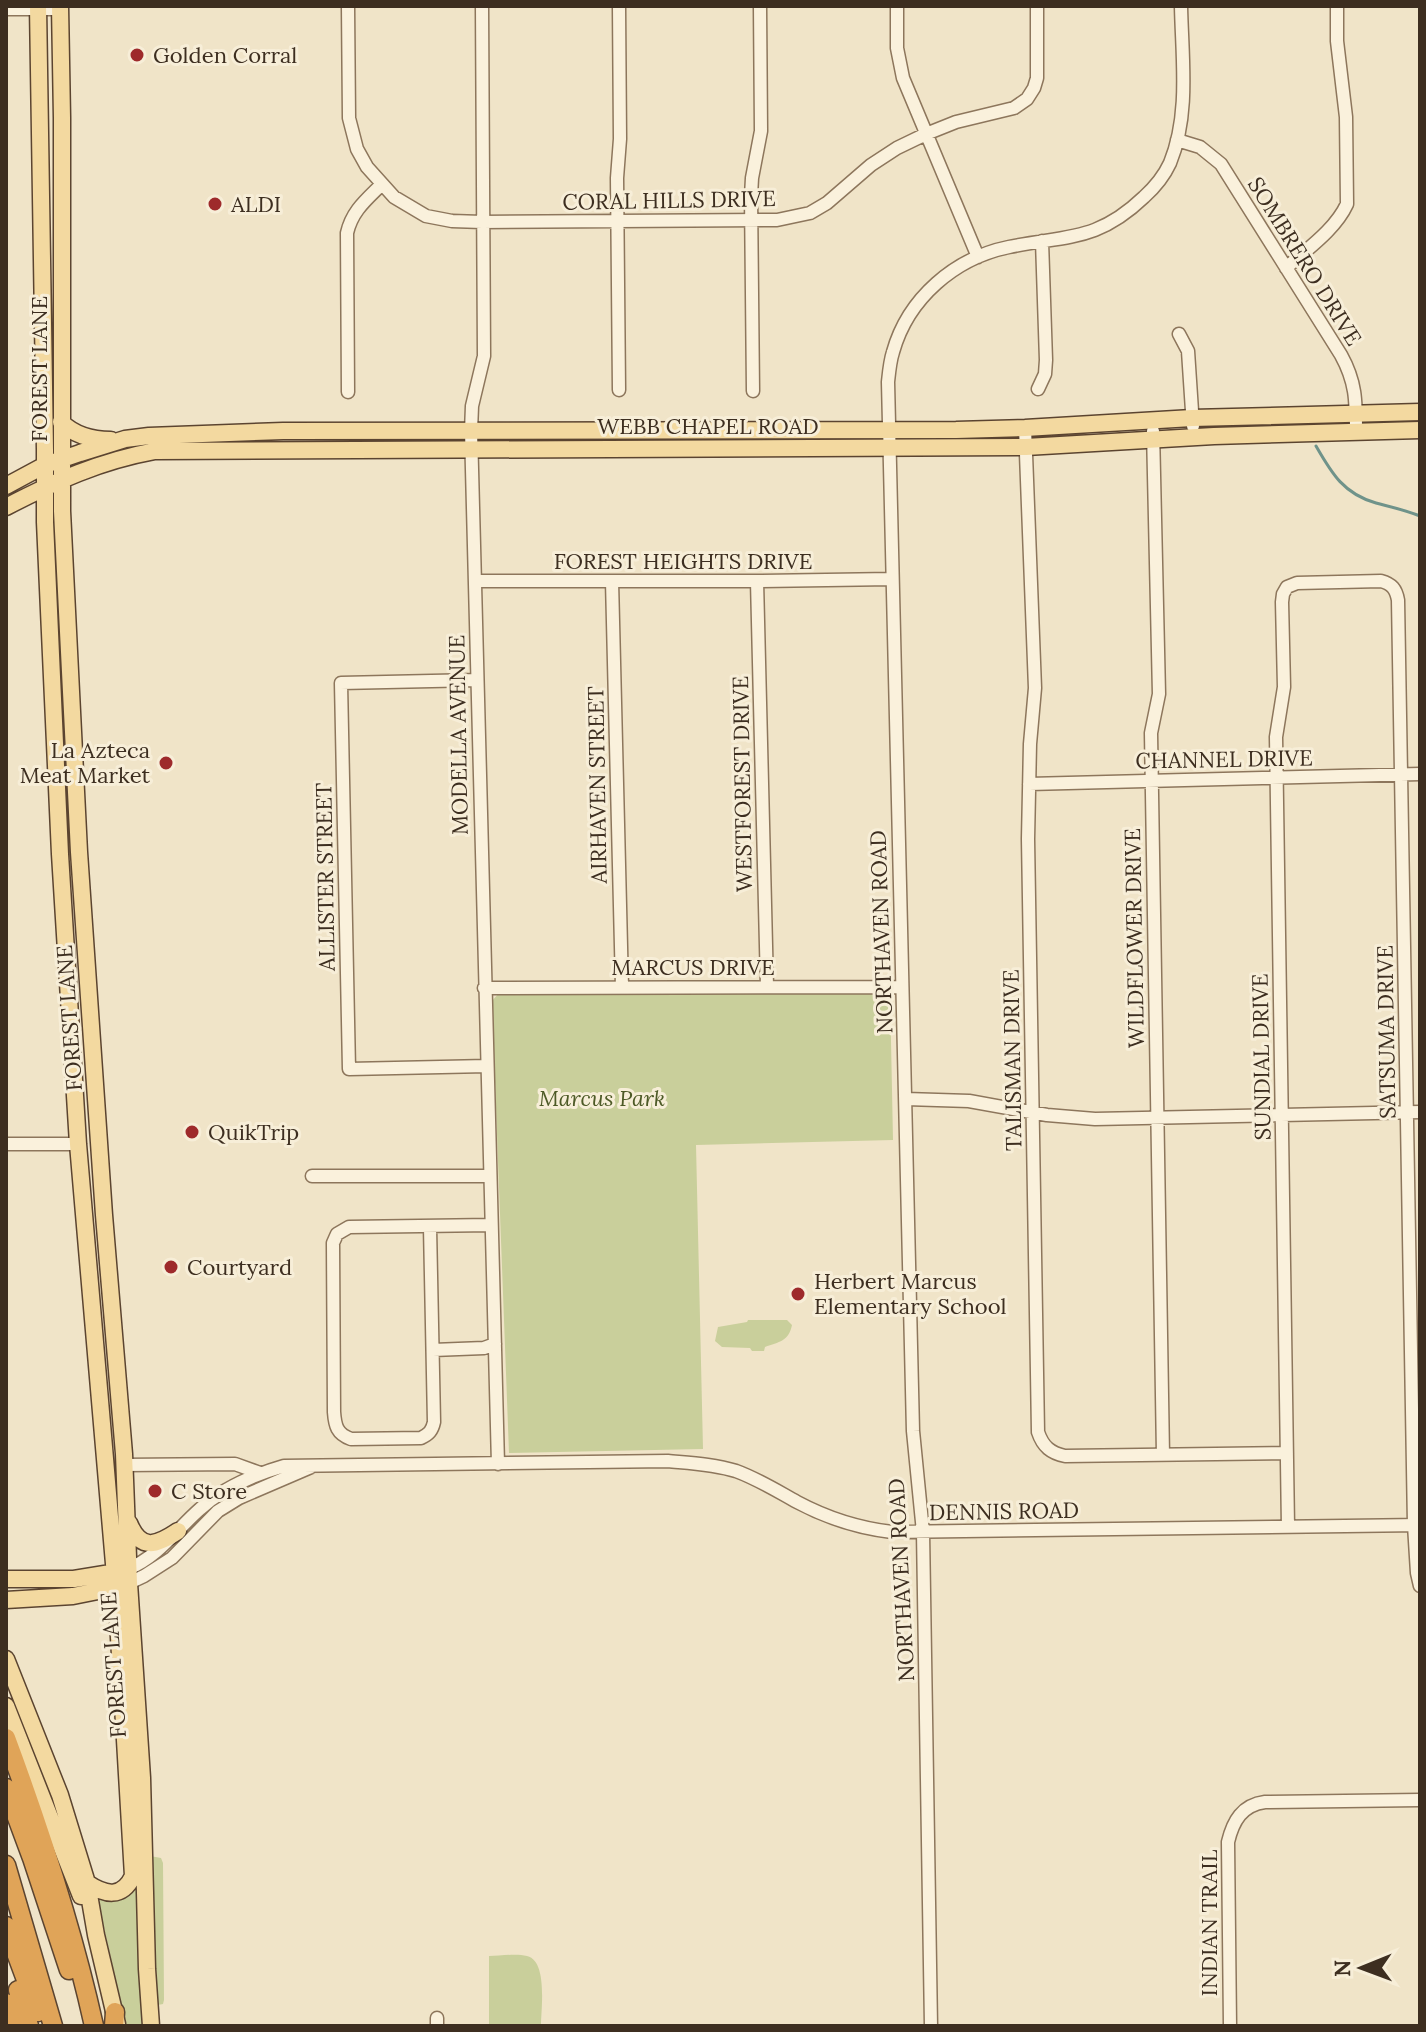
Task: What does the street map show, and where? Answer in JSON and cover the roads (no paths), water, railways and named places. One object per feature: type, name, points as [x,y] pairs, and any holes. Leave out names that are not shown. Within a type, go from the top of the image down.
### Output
[{"type":"highway","points":[[6,1738],[70,1930],[94,2026]]},
{"type":"highway","points":[[6,1788],[58,1934],[86,2026]]},
{"type":"highway","points":[[6,1865],[53,2026]]},
{"type":"highway","points":[[6,1926],[43,2026]]},
{"type":"highway","points":[[6,1948],[29,2026]]},
{"type":"highway","points":[[6,2003],[14,2026]]},
{"type":"main road","name":"FOREST LANE","points":[[38,8],[44,487],[57,805],[78,1144],[111,1525],[122,1578],[139,1719],[138,1853]]},
{"type":"main road","name":"FOREST LANE","points":[[60,8],[61,478],[85,935],[127,1517],[118,1620],[151,2026]]},
{"type":"main road","points":[[40,117],[62,118]]},
{"type":"main road","points":[[41,240],[62,240]]},
{"type":"main road","points":[[43,346],[61,346]]},
{"type":"main road","name":"WEBB CHAPEL ROAD","points":[[6,486],[61,459],[125,439],[149,436],[196,442],[471,449],[1026,447],[1193,437],[1356,422],[1420,412]]},
{"type":"main road","name":"WEBB CHAPEL ROAD","points":[[6,507],[61,478],[104,462],[196,442],[283,431],[956,430],[1192,418],[1356,422],[1420,430]]},
{"type":"main road","points":[[61,422],[77,434],[89,438],[125,439]]},
{"type":"main road","points":[[53,703],[72,702]]},
{"type":"main road","points":[[57,805],[77,805]]},
{"type":"main road","points":[[65,936],[85,935]]},
{"type":"main road","points":[[78,1144],[99,1143]]},
{"type":"main road","points":[[91,1297],[111,1296]]},
{"type":"main road","points":[[103,1423],[121,1422]]},
{"type":"main road","points":[[127,1517],[130,1528],[145,1542],[153,1544],[162,1541],[178,1531]]},
{"type":"main road","points":[[85,1586],[104,1562],[111,1525]]},
{"type":"main road","points":[[6,1600],[122,1578]]},
{"type":"main road","points":[[6,1579],[85,1586],[109,1603],[118,1620]]},
{"type":"main road","points":[[7,1665],[60,1795],[87,1883],[115,2021]]},
{"type":"main road","points":[[6,1706],[96,1935]]},
{"type":"main road","points":[[87,1883],[104,1892],[124,1889],[133,1876],[138,1853]]},
{"type":"street","name":"CORAL HILLS DRIVE","points":[[348,6],[349,118],[357,149],[367,167],[394,197],[426,216],[482,222],[752,221],[810,213],[897,148],[956,122],[1014,108],[1027,99],[1037,78],[1037,6]]},
{"type":"street","name":"MODELLA AVENUE","points":[[482,6],[484,356],[472,406],[471,449],[498,1464]]},
{"type":"street","points":[[619,6],[619,390]]},
{"type":"street","points":[[753,391],[752,178],[761,131],[760,6]]},
{"type":"street","points":[[897,6],[897,48],[903,78],[978,257]]},
{"type":"street","name":"NORTHAVEN ROAD","points":[[931,2026],[923,1532],[913,1431],[888,382],[899,333],[924,294],[944,275],[978,257],[1006,247],[1095,232],[1130,211],[1153,189],[1169,166],[1184,107],[1181,6]]},
{"type":"street","points":[[1286,268],[1334,224],[1347,204],[1346,117],[1337,41],[1337,6]]},
{"type":"street","points":[[6,9],[60,8]]},
{"type":"street","name":"SOMBRERO DRIVE","points":[[1177,140],[1200,147],[1221,164],[1350,371],[1356,422]]},
{"type":"street","points":[[348,392],[347,233],[356,210],[381,185]]},
{"type":"street","points":[[1038,389],[1045,374],[1046,360],[1042,241]]},
{"type":"street","points":[[1179,334],[1188,351],[1193,437]]},
{"type":"street","name":"WILDFLOWER DRIVE","points":[[1152,421],[1159,694],[1151,733],[1163,1455]]},
{"type":"street","name":"TALISMAN DRIVE","points":[[1025,428],[1035,688],[1029,784],[1038,1432],[1041,1440],[1054,1453],[1065,1456],[1287,1453]]},
{"type":"street","name":"FOREST HEIGHTS DRIVE","points":[[475,581],[891,579]]},
{"type":"street","name":"AIRHAVEN STREET","points":[[612,581],[622,987]]},
{"type":"street","name":"WESTFOREST DRIVE","points":[[757,581],[767,986]]},
{"type":"street","name":"SATSUMA DRIVE","points":[[1287,587],[1297,583],[1381,581],[1390,584],[1398,600],[1414,1112],[1417,1573],[1420,1586]]},
{"type":"street","name":"SUNDIAL DRIVE","points":[[1287,587],[1282,602],[1284,687],[1276,737],[1288,1527]]},
{"type":"street","name":"ALLISTER STREET","points":[[477,680],[341,683],[348,1054],[349,1069],[487,1066]]},
{"type":"street","name":"CHANNEL DRIVE","points":[[1029,784],[1420,774]]},
{"type":"street","name":"MARCUS DRIVE","points":[[484,988],[902,987]]},
{"type":"street","points":[[906,1099],[969,1101],[1069,1118],[1095,1119],[1414,1112]]},
{"type":"street","points":[[6,1144],[78,1144]]},
{"type":"street","points":[[312,1176],[490,1176]]},
{"type":"street","points":[[430,1227],[432,1428],[421,1438],[351,1439],[338,1432],[334,1412],[333,1243],[337,1234],[349,1227],[491,1225]]},
{"type":"street","points":[[433,1346],[484,1348],[495,1344]]},
{"type":"street","name":"DENNIS ROAD","points":[[260,1473],[284,1466],[698,1463],[733,1470],[758,1480],[798,1503],[846,1523],[892,1532],[1417,1525]]},
{"type":"street","points":[[124,1465],[235,1464],[260,1473]]},
{"type":"street","points":[[122,1578],[144,1576],[172,1558],[227,1506],[261,1487],[314,1466]]},
{"type":"street","points":[[122,1578],[153,1555],[218,1495],[260,1473]]},
{"type":"street","points":[[218,1495],[227,1506]]},
{"type":"street","name":"INDIAN TRAIL","points":[[1230,2026],[1228,1842],[1238,1815],[1257,1803],[1265,1802],[1420,1800]]},
{"type":"waterway","points":[[1316,446],[1334,474],[1355,494],[1420,516]]},
{"type":"place","name":"Golden Corral","points":[[137,55]]},
{"type":"place","name":"ALDI","points":[[215,204]]},
{"type":"place","name":"La Azteca Meat Market","points":[[166,763]]},
{"type":"place","name":"QuikTrip","points":[[192,1132]]},
{"type":"place","name":"Courtyard","points":[[171,1267]]},
{"type":"place","name":"Herbert Marcus Elementary School","points":[[798,1294]]},
{"type":"place","name":"C Store","points":[[155,1491]]},
{"type":"park label","name":"Marcus Park","points":[[602,1098]]}]
